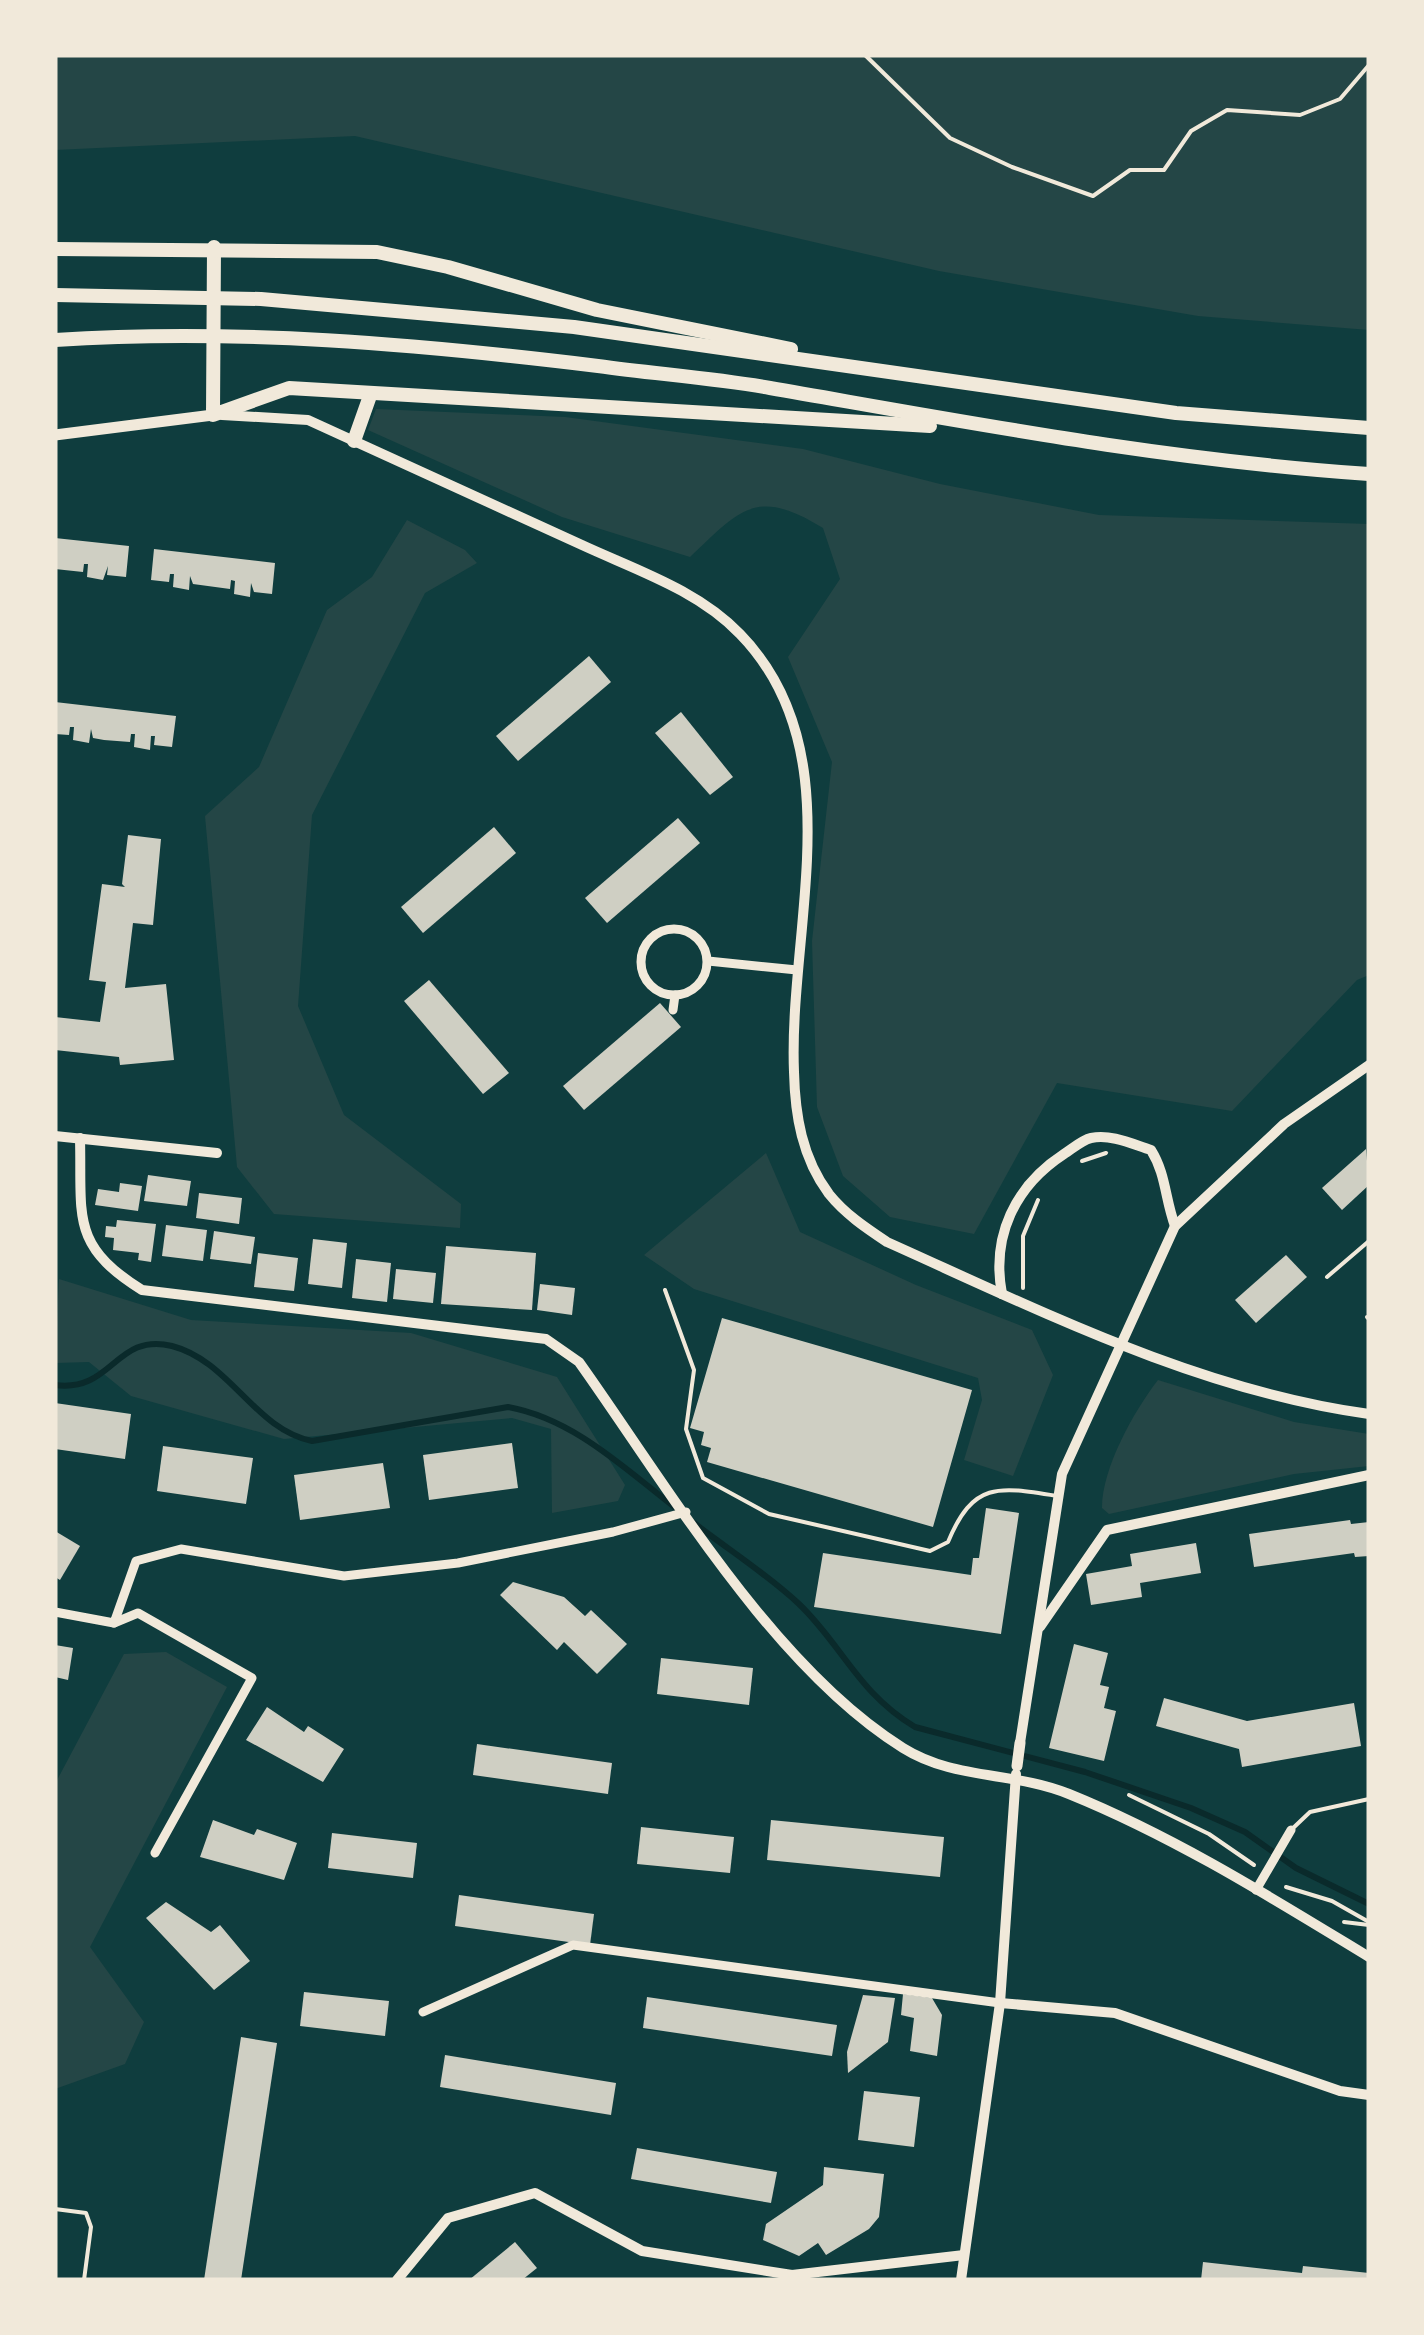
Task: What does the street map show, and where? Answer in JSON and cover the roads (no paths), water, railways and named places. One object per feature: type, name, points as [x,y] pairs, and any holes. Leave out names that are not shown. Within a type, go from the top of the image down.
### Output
[{"type":"highway","points":[[214,247],[213,415],[289,388],[986,429]]},
{"type":"highway","points":[[55,249],[214,247],[377,252],[448,267],[597,310],[934,378]]},
{"type":"highway","points":[[55,295],[262,299],[574,327],[1176,413],[1369,428]]},
{"type":"highway","points":[[55,340],[148,334],[438,346],[767,388],[986,429],[1176,456],[1369,474]]},
{"type":"highway","points":[[354,441],[371,394]]},
{"type":"main road","points":[[55,435],[213,415]]},
{"type":"main road","points":[[1016,1771],[1020,1743]]},
{"type":"street","points":[[213,415],[308,420],[683,592],[740,634],[780,693],[804,760],[808,798],[792,1041],[795,1103],[800,1135],[829,1194],[854,1220],[887,1242],[1158,1358],[1290,1400],[1369,1414]]},
{"type":"street","points":[[672,928],[693,934],[708,961],[701,982],[675,994],[656,989],[644,974],[642,954],[652,936],[672,928]]},
{"type":"street","points":[[708,961],[798,970]]},
{"type":"street","points":[[673,1010],[675,994]]},
{"type":"street","points":[[1020,1743],[1062,1474],[1175,1226],[1284,1124],[1369,1065]]},
{"type":"street","points":[[55,1136],[217,1153]]},
{"type":"street","points":[[1002,1294],[997,1268],[1004,1222],[1038,1171],[1088,1138],[1113,1137],[1152,1150],[1164,1172],[1165,1200],[1175,1226]]},
{"type":"street","points":[[80,1138],[82,1206],[89,1243],[106,1267],[142,1290],[546,1339],[578,1362],[790,1651],[839,1704],[942,1769],[1016,1771],[1154,1834],[1369,1957]]},
{"type":"street","points":[[1036,1632],[1107,1530],[1369,1475]]},
{"type":"street","points":[[114,1623],[136,1560],[181,1549],[344,1576],[458,1563],[685,1512]]},
{"type":"street","points":[[55,1612],[114,1623],[138,1613],[252,1678],[155,1853]]},
{"type":"street","points":[[961,2280],[1000,2003],[1016,1771]]},
{"type":"street","points":[[1256,1890],[1291,1830]]},
{"type":"street","points":[[423,2012],[573,1945],[1000,2003],[1115,2012],[1340,2090],[1369,2095]]},
{"type":"street","points":[[397,2280],[448,2218],[535,2193],[642,2251],[792,2275],[964,2255]]},
{"type":"lane","points":[[1327,1277],[1369,1241]]},
{"type":"lane","points":[[665,1290],[694,1370],[686,1429],[703,1478],[716,1488],[768,1514],[930,1551],[948,1542],[960,1512],[977,1496],[989,1492],[1058,1496]]},
{"type":"lane","points":[[1291,1830],[1310,1812],[1369,1799]]},
{"type":"lane","points":[[55,2209],[86,2214],[91,2227],[84,2280]]},
{"type":"waterway","points":[[55,1385],[90,1380],[125,1354],[153,1344],[192,1354],[274,1424],[312,1441],[508,1407],[532,1413],[577,1434],[677,1509]]},
{"type":"waterway","points":[[694,1523],[799,1604],[879,1699],[915,1727],[1085,1772],[1191,1808],[1245,1832],[1296,1868],[1369,1904]]}]
